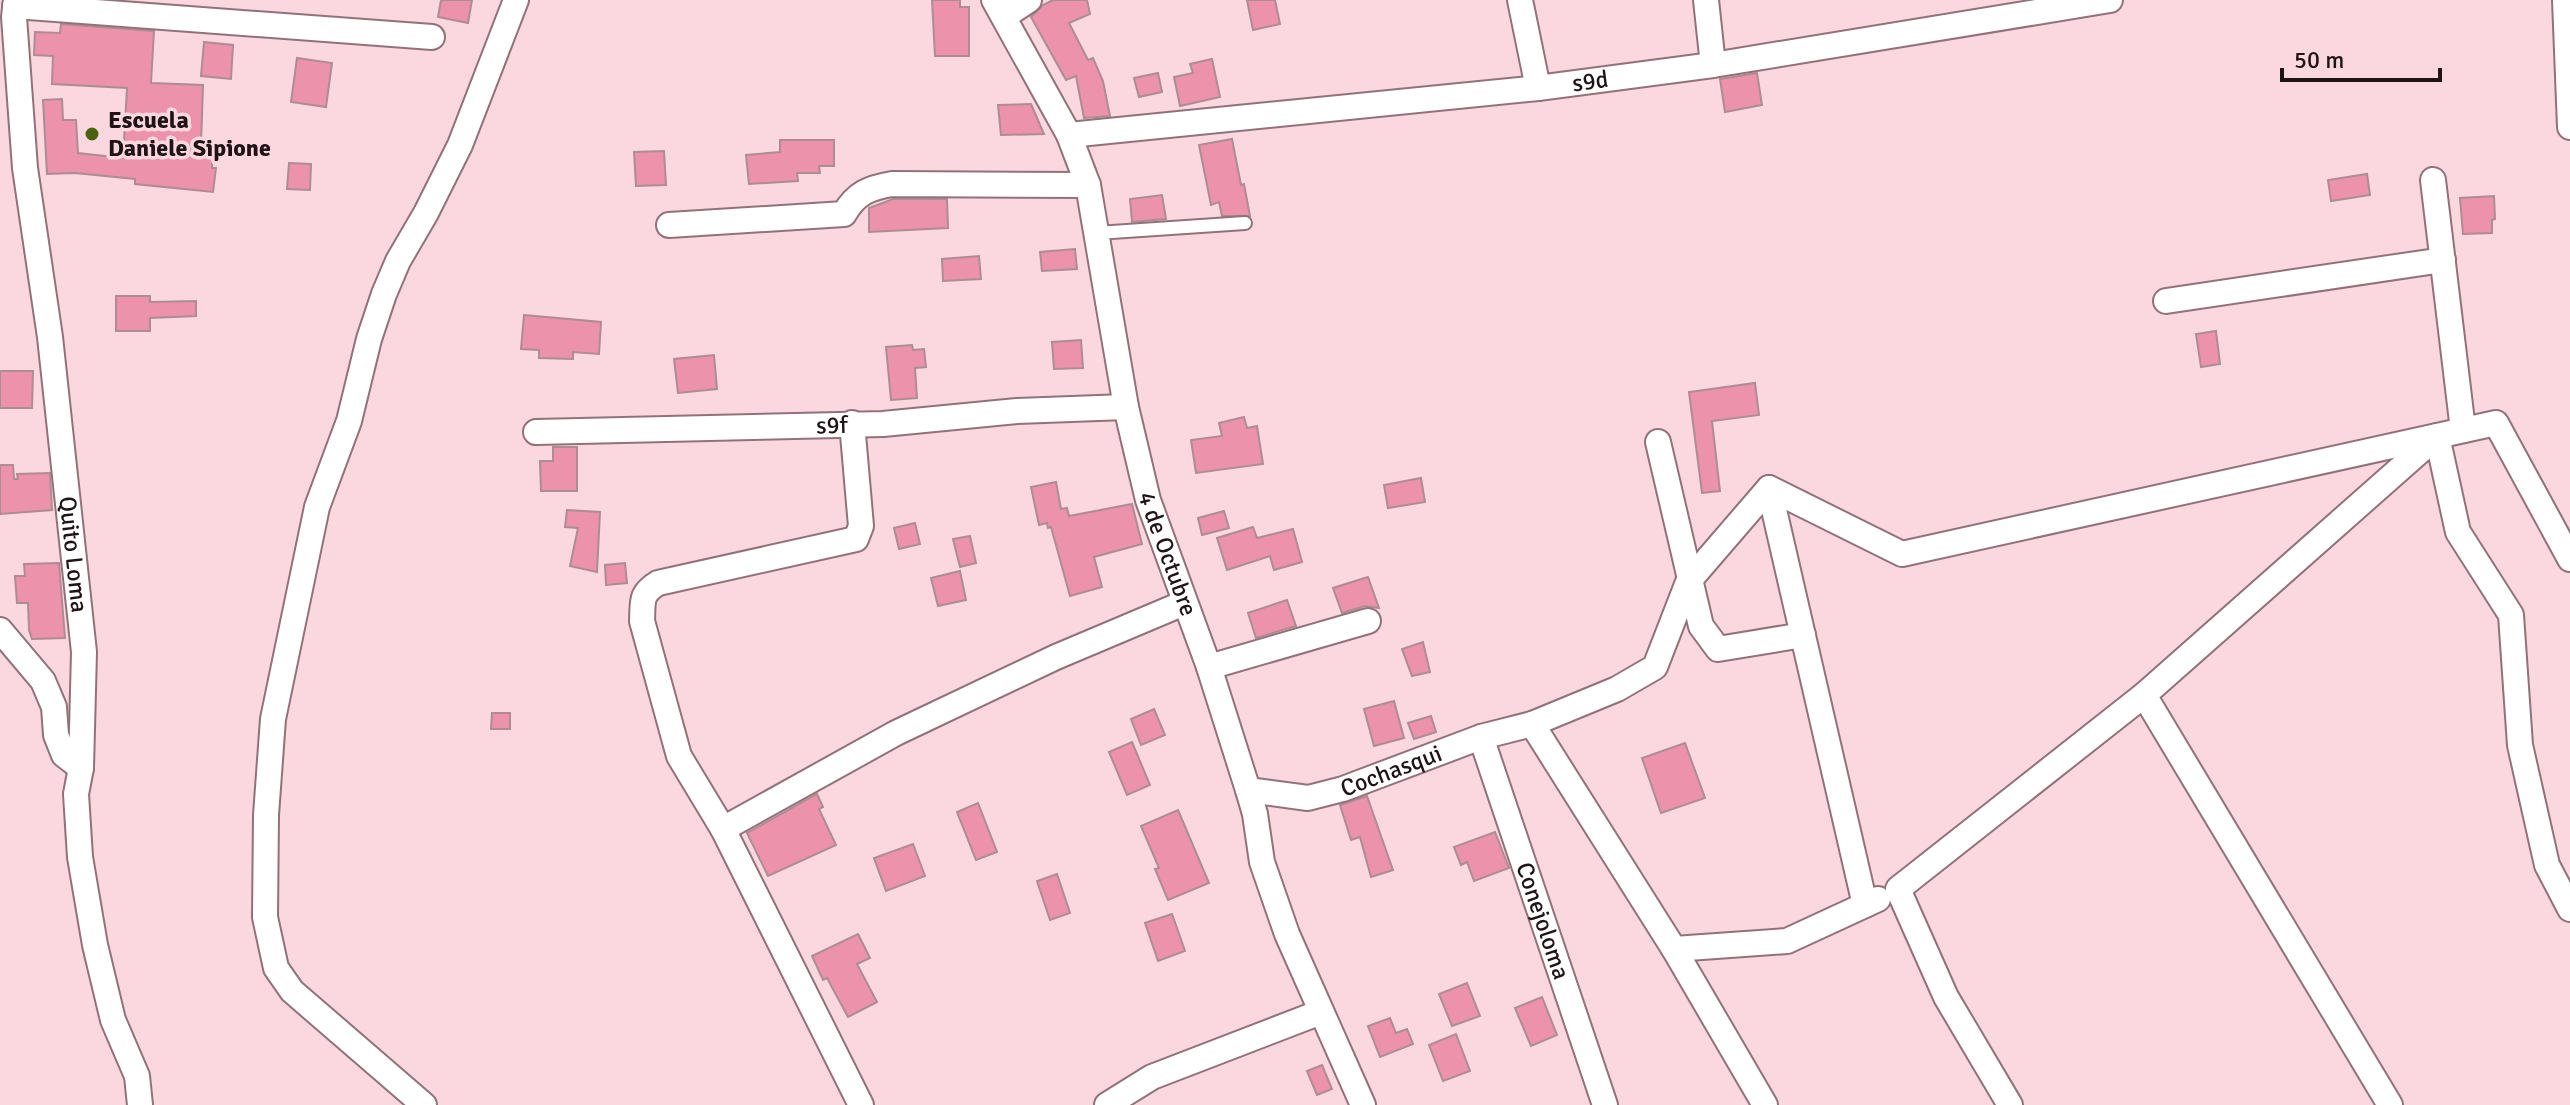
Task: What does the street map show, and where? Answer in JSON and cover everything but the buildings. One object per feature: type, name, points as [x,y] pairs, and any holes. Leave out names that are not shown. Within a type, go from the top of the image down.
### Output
[{"type":"street","points":[[424,1105],[292,991],[276,968],[265,917],[266,815],[273,719],[317,507],[349,421],[374,324],[398,261],[460,145],[516,0]]},
{"type":"street","points":[[999,8],[1029,0]]},
{"type":"street","points":[[1520,0],[1538,88]]},
{"type":"street","points":[[1706,0],[1713,65]]},
{"type":"street","name":"s9d","points":[[1069,135],[1538,88],[1713,65],[2110,0]]},
{"type":"street","points":[[2565,0],[2570,127]]},
{"type":"street","points":[[16,3],[432,37]]},
{"type":"street","name":"Quito Loma","points":[[16,3],[14,17],[25,168],[51,351],[84,652],[81,768],[76,794],[80,857],[95,945],[113,1020],[137,1076],[140,1105]]},
{"type":"street","name":"4 de Octubre","points":[[999,8],[1069,135],[1088,185],[1126,407],[1148,500],[1209,667],[1255,814],[1262,862],[1287,934],[1363,1105]]},
{"type":"street","points":[[2433,180],[2463,430]]},
{"type":"street","points":[[669,225],[844,214],[852,199],[870,187],[892,184],[1088,185]]},
{"type":"street","points":[[2166,301],[2443,260]]},
{"type":"street","name":"s9f","points":[[536,432],[883,424],[1017,411],[1126,407]]},
{"type":"street","points":[[852,423],[861,526],[856,539],[658,583],[647,590],[643,598],[642,621],[679,756],[723,829],[861,1105]]},
{"type":"street","points":[[1769,488],[1902,554],[2496,423],[2570,559]]},
{"type":"street","points":[[1674,949],[1787,941],[1898,889],[2144,695],[2437,436]]},
{"type":"street","points":[[2437,436],[2458,532],[2511,615],[2520,745],[2547,865],[2570,909]]},
{"type":"street","points":[[1658,442],[1688,582],[1701,626],[1718,649],[1803,635]]},
{"type":"street","points":[[1688,582],[1769,488]]},
{"type":"street","points":[[1769,488],[1865,905]]},
{"type":"street","name":"Cochasqui","points":[[1248,790],[1308,798],[1343,789],[1481,737],[1532,724],[1617,689],[1655,667],[1688,582]]},
{"type":"street","points":[[723,829],[896,733],[1056,657],[1184,603]]},
{"type":"street","points":[[1209,667],[1368,621]]},
{"type":"street","points":[[0,630],[43,681],[54,707],[56,735],[64,755],[81,768]]},
{"type":"street","points":[[2144,695],[2390,1105]]},
{"type":"street","points":[[1532,724],[1674,949],[1765,1105]]},
{"type":"street","name":"Conejoloma","points":[[1481,737],[1605,1105]]},
{"type":"street","points":[[1898,889],[1946,997],[2010,1105]]},
{"type":"street","points":[[1107,1105],[1152,1077],[1321,1012]]},
{"type":"lane","points":[[1097,233],[1245,223]]},
{"type":"place","name":"Escuela Daniele Sipione","points":[[92,134]]}]
